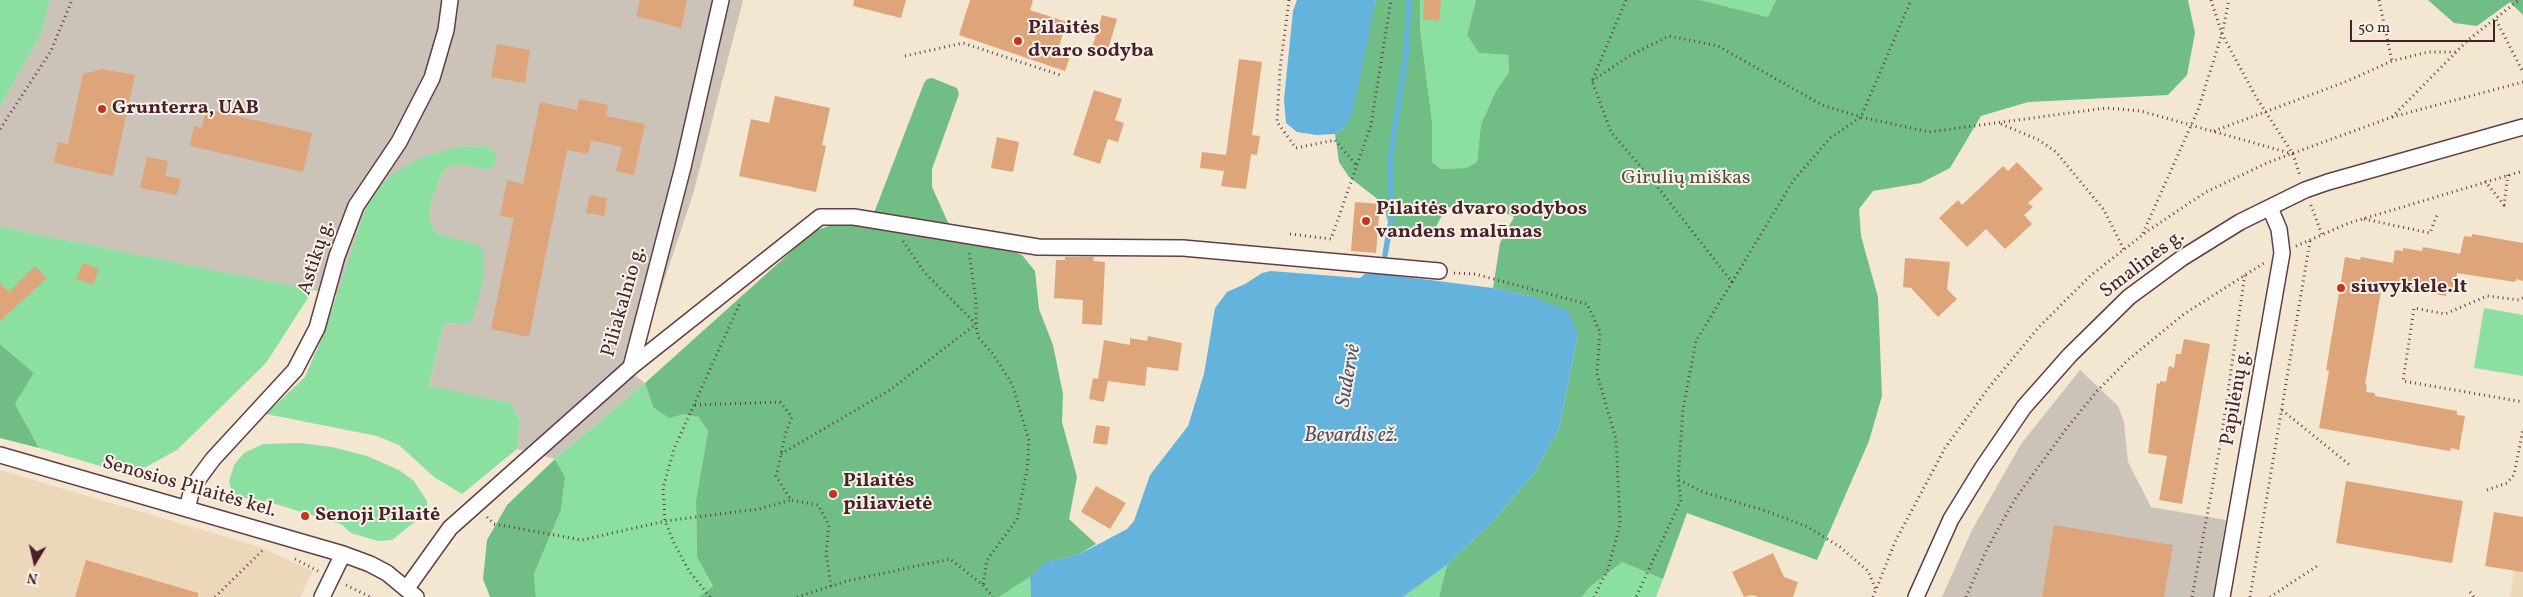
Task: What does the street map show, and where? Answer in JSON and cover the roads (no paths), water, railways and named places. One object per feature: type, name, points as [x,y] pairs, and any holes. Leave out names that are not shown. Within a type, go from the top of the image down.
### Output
[{"type":"street","name":"Astikų g.","points":[[187,508],[193,486],[203,472],[241,427],[295,370],[316,328],[337,256],[356,206],[399,142],[432,78],[446,30],[450,0]]},
{"type":"street","name":"Piliakalnio g.","points":[[411,592],[450,528],[631,367],[683,167],[721,0]]},
{"type":"street","name":"Smalinės g.","points":[[1916,597],[1952,519],[1983,467],[2024,407],[2070,355],[2129,297],[2182,258],[2240,222],[2328,182],[2523,127]]},
{"type":"street","name":"Papilėnų g.","points":[[2222,597],[2282,253],[2279,229],[2270,208]]},
{"type":"street","points":[[631,367],[820,217],[854,217],[1038,247],[1183,248],[1439,271]]},
{"type":"street","name":"Senosios Pilaitės kel.","points":[[0,455],[343,554],[370,564],[411,592]]},
{"type":"street","points":[[322,597],[343,554]]},
{"type":"water","points":[[1297,0],[1376,0],[1352,115],[1344,128],[1335,134],[1317,135],[1297,132],[1286,123],[1284,99],[1293,11]]},
{"type":"water","name":"Bevardis ež.","points":[[1271,271],[1360,278],[1365,274],[1382,274],[1493,288],[1530,296],[1568,311],[1578,334],[1559,429],[1533,475],[1494,520],[1447,565],[1403,597],[1031,597],[1030,577],[1045,562],[1078,555],[1127,529],[1134,521],[1150,475],[1188,426],[1204,374],[1215,308],[1227,292],[1245,284],[1262,273]]},
{"type":"waterway","name":"Sudervė","points":[[1385,255],[1392,214],[1390,160],[1406,54],[1409,0]]},
{"type":"place","name":"Pilaitės dvaro sodyba","points":[[1018,41]]},
{"type":"place","name":"Grunterra, UAB","points":[[102,109]]},
{"type":"place","name":"Pilaitės dvaro sodybos vandens malūnas","points":[[1366,221]]},
{"type":"place","name":"siuvyklele.lt","points":[[2341,288]]},
{"type":"place","name":"Pilaitės piliavietė","points":[[833,494]]},
{"type":"place","name":"Senoji Pilaitė","points":[[305,516]]},
{"type":"park label","name":"Girulių miškas","points":[[1686,179]]}]
